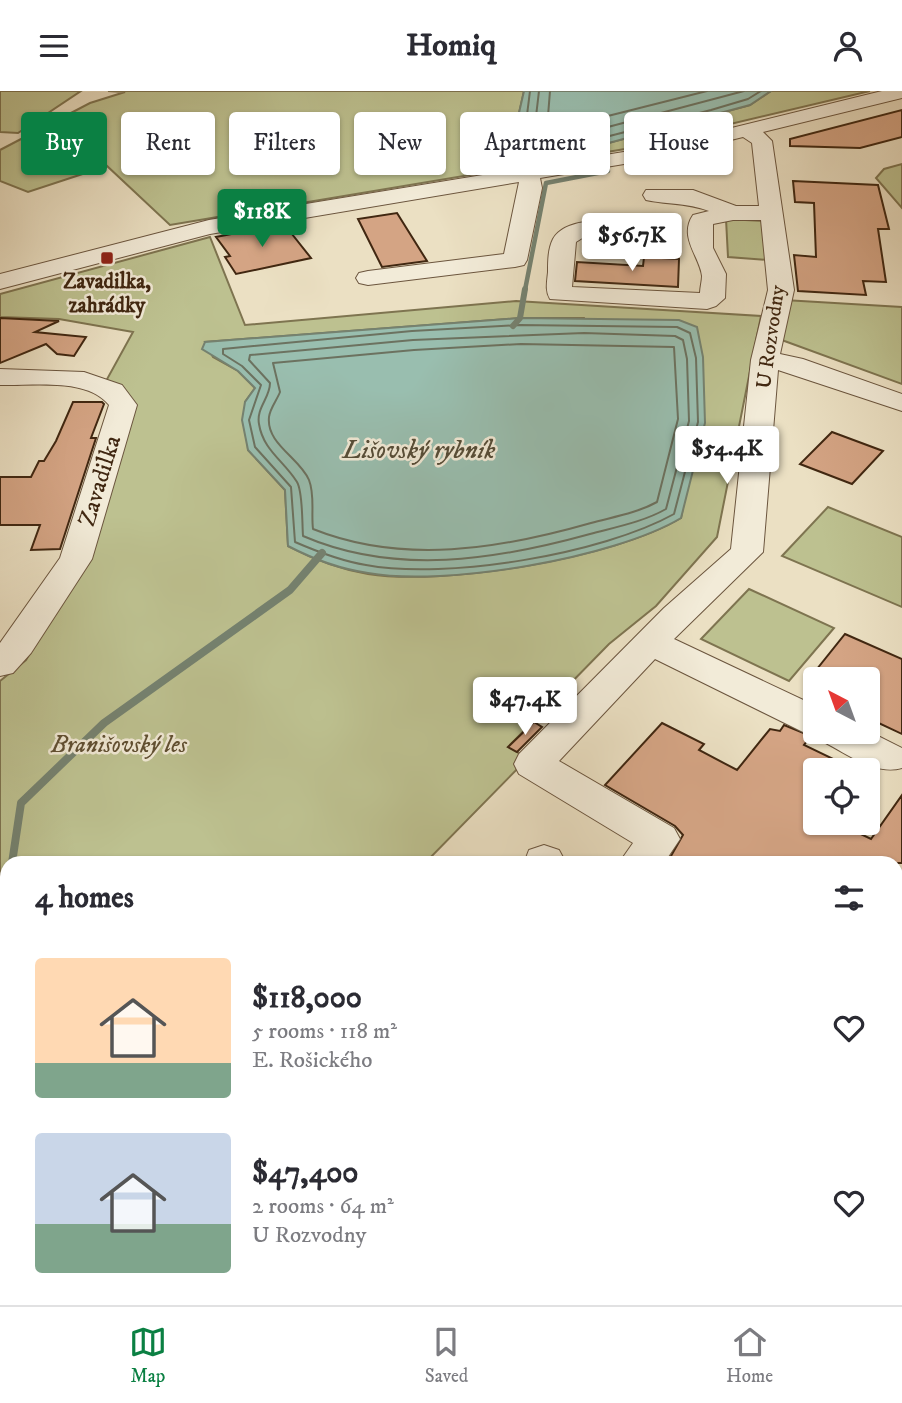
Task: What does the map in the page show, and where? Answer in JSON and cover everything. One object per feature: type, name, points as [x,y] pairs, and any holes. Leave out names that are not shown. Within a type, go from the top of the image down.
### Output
[{"type":"street","points":[[610,161],[654,153],[902,92]]},
{"type":"street","name":"U Rozvodny","points":[[646,856],[660,839],[533,764],[685,608],[747,552],[765,360],[781,290],[762,141],[746,130]]},
{"type":"street","points":[[0,282],[209,227],[421,190],[529,175],[531,188],[515,260],[368,278]]},
{"type":"street","points":[[654,195],[693,197],[733,213]]},
{"type":"street","points":[[618,229],[577,229],[566,235],[562,242],[559,294],[707,301],[712,298],[714,274],[701,248],[701,220],[733,213],[772,213]]},
{"type":"street","points":[[765,360],[793,365],[902,403]]},
{"type":"street","name":"Zavadilka","points":[[0,377],[74,378],[112,391],[123,405],[76,559],[19,645],[0,664]]},
{"type":"street","points":[[651,643],[803,716]]},
{"type":"street","points":[[861,744],[889,758]]},
{"type":"green space","points":[[0,91],[81,91],[50,112],[21,112],[21,131],[18,133],[0,132]]},
{"type":"green space","points":[[108,91],[524,91],[519,112],[460,112],[460,175],[469,175],[170,225],[107,166],[107,112],[73,112],[90,103],[125,92]]},
{"type":"green space","points":[[771,91],[870,91],[733,123],[733,112],[724,112],[750,105]]},
{"type":"green space","points":[[21,139],[21,175],[80,175],[28,192],[0,181],[0,150]]},
{"type":"green space","points":[[624,139],[624,149],[610,152],[610,143]]},
{"type":"green space","points":[[902,164],[902,208],[876,178],[884,169]]},
{"type":"green space","points":[[726,219],[765,221],[769,260],[728,257]]},
{"type":"green space","name":"Branišovský les","points":[[210,237],[245,325],[516,301],[761,316],[717,537],[656,606],[609,644],[508,747],[528,758],[432,856],[0,856],[0,681],[26,660],[85,559],[131,410],[106,381],[133,332],[59,319],[0,317],[0,294]],"holes":[[[520,318],[584,318],[689,477],[681,518],[615,545],[529,565],[440,576],[401,577],[347,569],[288,546],[285,490],[248,450],[245,402],[255,388],[238,371],[213,357],[205,342]]]},
{"type":"green space","points":[[784,300],[902,307],[902,384],[779,339]]},
{"type":"green space","points":[[828,507],[902,537],[902,607],[782,556]]},
{"type":"green space","points":[[749,589],[834,628],[789,681],[701,639]]},
{"type":"water","points":[[524,91],[771,91],[750,105],[724,112],[624,112],[624,139],[610,143],[610,112],[519,112]]},
{"type":"water","name":"Lišovský rybník","points":[[520,318],[679,320],[697,327],[703,357],[705,423],[681,518],[615,545],[573,557],[528,566],[440,576],[368,573],[327,563],[288,546],[285,490],[248,450],[242,420],[245,402],[255,388],[238,371],[202,349],[205,342]]},
{"type":"building","points":[[902,110],[902,137],[860,148],[790,146],[790,139]]},
{"type":"building","points":[[793,181],[878,185],[889,229],[878,229],[886,282],[863,281],[866,295],[798,291],[794,255],[816,257],[814,203],[795,202]]},
{"type":"building","points":[[397,213],[427,261],[382,267],[358,219]]},
{"type":"building","points":[[284,224],[311,258],[236,274],[225,257],[230,256],[216,237]]},
{"type":"building","points":[[644,257],[679,259],[678,287],[575,281],[577,262],[643,266]]},
{"type":"building","points":[[0,318],[59,321],[35,332],[86,337],[74,356],[57,354],[46,344],[0,363]]},
{"type":"building","points":[[73,402],[104,404],[91,438],[96,438],[60,549],[31,550],[40,525],[0,525],[0,477],[31,477],[39,461],[44,461],[56,441]]},
{"type":"building","points":[[832,432],[883,451],[852,484],[800,464]]},
{"type":"building","points":[[845,634],[902,659],[902,734],[880,724],[880,667],[819,667]]},
{"type":"building","points":[[534,722],[542,727],[517,752],[508,747]]},
{"type":"building","points":[[662,723],[704,744],[699,750],[737,770],[770,729],[780,731],[784,725],[803,733],[804,745],[831,758],[803,758],[803,835],[863,835],[871,839],[874,835],[880,835],[880,826],[902,795],[902,856],[671,856],[683,835],[675,826],[605,785]]},
{"type":"waterway","points":[[525,290],[546,183],[587,175]]},
{"type":"waterway","points":[[513,326],[520,318],[525,289]]},
{"type":"waterway","points":[[13,856],[21,803],[104,723],[290,590],[322,553]]},
{"type":"place","name":"Zavadilka, zahrádky","points":[[107,258]]}]
